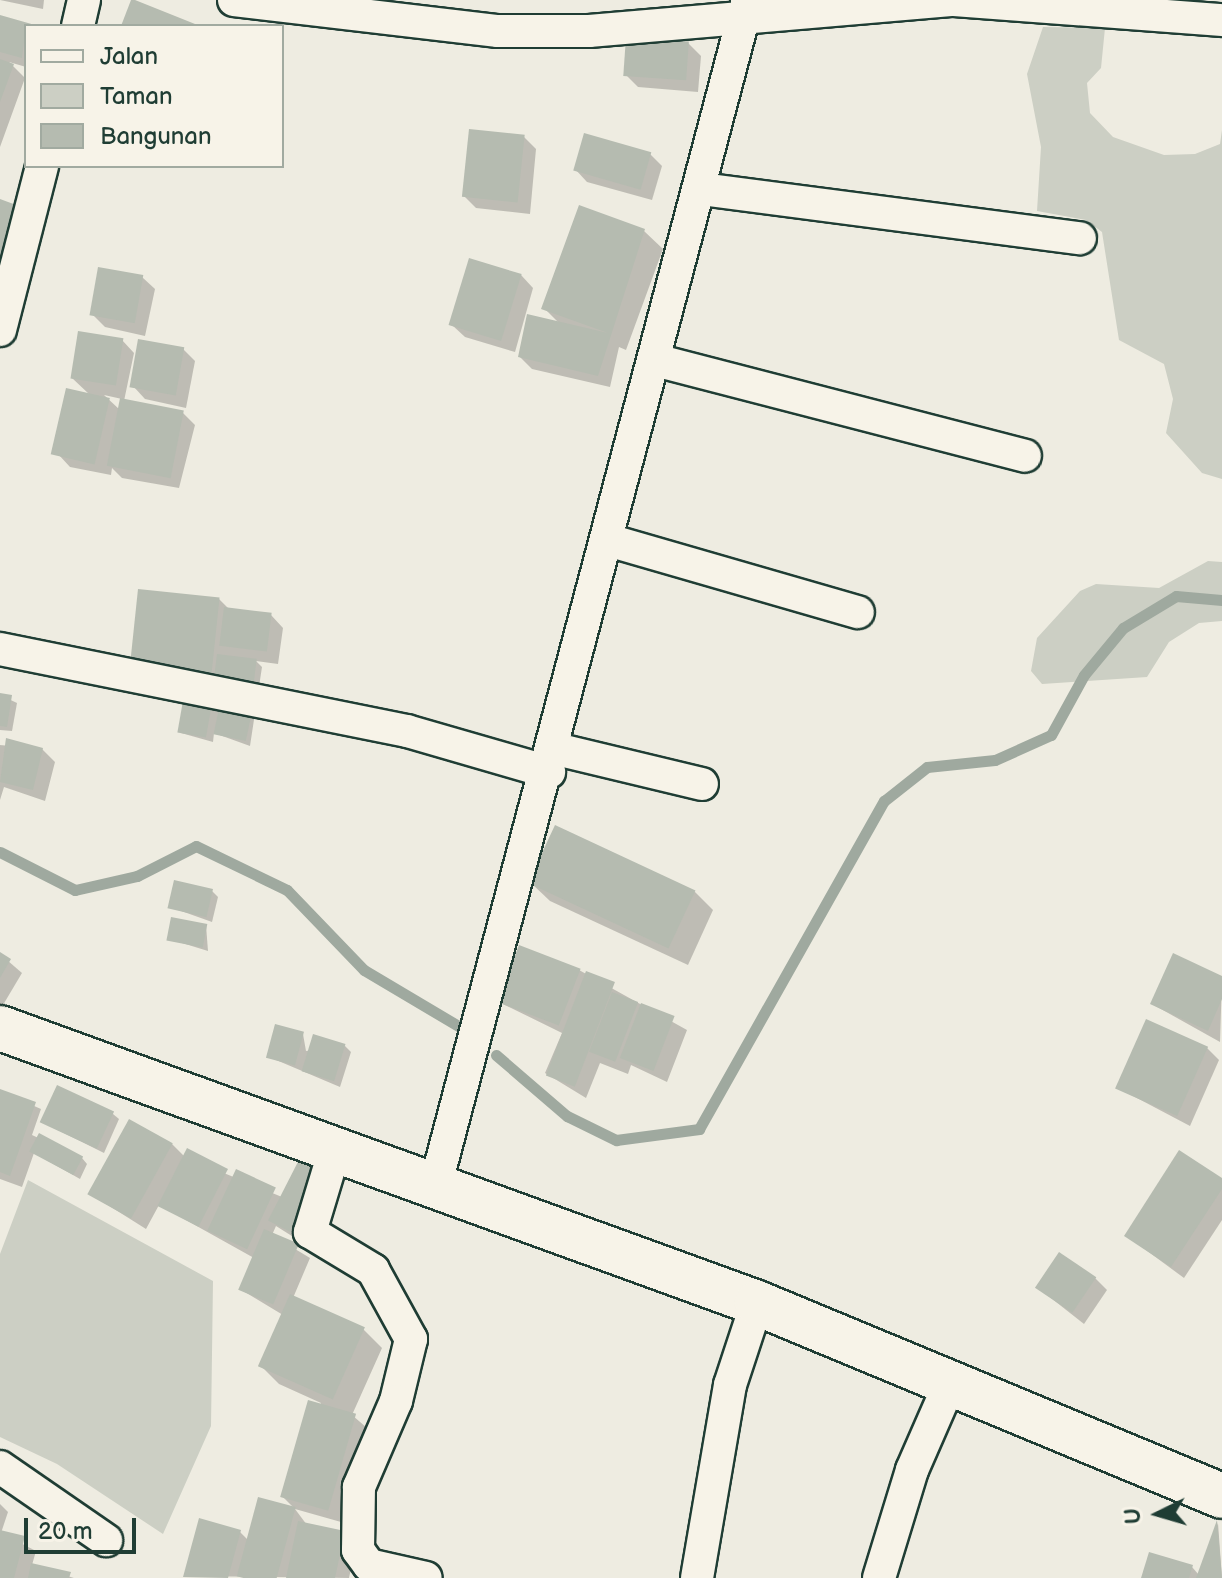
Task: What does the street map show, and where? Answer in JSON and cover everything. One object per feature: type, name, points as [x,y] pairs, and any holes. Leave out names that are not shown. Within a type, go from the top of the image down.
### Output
[{"type":"main road","points":[[0,1028],[757,1303],[1222,1496]]},
{"type":"street","points":[[78,24],[84,0]]},
{"type":"street","points":[[234,0],[498,31],[636,28],[747,7],[954,0],[1222,20]]},
{"type":"street","points":[[435,1187],[552,760],[747,7]]},
{"type":"street","points":[[0,330],[41,168]]},
{"type":"street","points":[[701,189],[1080,238]]},
{"type":"street","points":[[655,360],[1025,456]]},
{"type":"street","points":[[608,540],[858,612]]},
{"type":"street","points":[[0,649],[552,760],[702,784]]},
{"type":"street","points":[[335,1149],[310,1232],[373,1270],[411,1339],[396,1401],[359,1487],[358,1550],[369,1565],[426,1578]]},
{"type":"street","points":[[697,1578],[730,1385],[757,1303]]},
{"type":"street","points":[[879,1578],[912,1470],[950,1383]]},
{"type":"street","points":[[0,1467],[106,1540]]},
{"type":"green space","points":[[1043,27],[1105,28],[1101,68],[1087,83],[1090,113],[1113,137],[1164,155],[1195,154],[1220,144],[1222,130],[1222,479],[1202,473],[1166,433],[1173,399],[1164,364],[1119,340],[1102,232],[1086,220],[1037,211],[1041,147],[1027,74]]},
{"type":"green space","points":[[1208,561],[1222,562],[1222,621],[1199,623],[1169,642],[1147,677],[1042,684],[1031,671],[1037,638],[1080,591],[1096,584],[1159,588]]},
{"type":"green space","points":[[28,1180],[213,1281],[211,1426],[163,1534],[57,1464],[0,1437],[0,1254]]},
{"type":"building","points":[[131,0],[135,0],[195,24],[122,24]]},
{"type":"building","points":[[0,15],[32,24],[24,24],[22,58],[0,52]]},
{"type":"building","points":[[626,37],[689,41],[686,80],[623,76]]},
{"type":"building","points":[[0,59],[14,64],[0,102]]},
{"type":"building","points":[[469,129],[525,135],[518,202],[462,197]]},
{"type":"building","points":[[584,133],[651,152],[641,190],[573,170]]},
{"type":"building","points":[[0,199],[27,209],[6,264],[0,262]]},
{"type":"building","points":[[579,205],[645,229],[598,376],[518,357],[527,314],[608,333],[541,309]]},
{"type":"building","points":[[469,258],[522,274],[501,341],[449,325]]},
{"type":"building","points":[[98,267],[143,275],[135,323],[89,315]]},
{"type":"building","points":[[78,331],[123,338],[116,386],[70,378]]},
{"type":"building","points":[[138,339],[184,347],[176,395],[129,387]]},
{"type":"building","points":[[66,388],[110,398],[95,464],[51,454]]},
{"type":"building","points":[[120,398],[184,410],[171,478],[107,466]]},
{"type":"building","points":[[138,589],[220,598],[211,682],[129,674]]},
{"type":"building","points":[[224,607],[272,613],[267,652],[219,646]]},
{"type":"building","points":[[217,654],[257,659],[253,691],[213,686]]},
{"type":"building","points":[[0,693],[12,695],[7,727],[0,726]]},
{"type":"building","points":[[184,695],[213,700],[206,737],[177,732]]},
{"type":"building","points":[[221,699],[253,706],[246,741],[214,734]]},
{"type":"building","points":[[6,738],[43,748],[33,790],[0,782]]},
{"type":"building","points":[[555,825],[695,891],[668,949],[528,883]]},
{"type":"building","points":[[174,880],[213,889],[206,917],[167,908]]},
{"type":"building","points":[[171,917],[207,924],[203,948],[166,941]]},
{"type":"building","points":[[519,945],[581,969],[559,1026],[497,1002]]},
{"type":"building","points":[[0,952],[11,959],[0,978]]},
{"type":"building","points":[[1173,953],[1222,976],[1222,999],[1208,1031],[1150,1004]]},
{"type":"building","points":[[586,971],[615,982],[575,1087],[546,1076]]},
{"type":"building","points":[[612,992],[638,1002],[615,1062],[589,1052]]},
{"type":"building","points":[[641,1003],[675,1016],[653,1071],[620,1058]]},
{"type":"building","points":[[1146,1019],[1208,1047],[1177,1116],[1115,1088]]},
{"type":"building","points":[[275,1024],[304,1032],[295,1066],[266,1058]]},
{"type":"building","points":[[313,1034],[346,1044],[334,1081],[302,1071]]},
{"type":"building","points":[[57,1085],[114,1112],[97,1149],[40,1122]]},
{"type":"building","points":[[0,1089],[36,1102],[10,1176],[0,1172]]},
{"type":"building","points":[[129,1119],[173,1143],[131,1218],[87,1194]]},
{"type":"building","points":[[39,1133],[83,1156],[73,1175],[29,1152]]},
{"type":"building","points":[[187,1148],[228,1169],[198,1227],[157,1206]]},
{"type":"building","points":[[1179,1150],[1222,1178],[1222,1189],[1171,1267],[1124,1236]]},
{"type":"building","points":[[303,1152],[325,1163],[290,1232],[268,1221]]},
{"type":"building","points":[[236,1169],[276,1188],[247,1249],[207,1231]]},
{"type":"building","points":[[264,1229],[299,1244],[273,1305],[238,1290]]},
{"type":"building","points":[[1059,1252],[1096,1277],[1072,1313],[1035,1288]]},
{"type":"building","points":[[290,1294],[365,1327],[333,1400],[258,1366]]},
{"type":"building","points":[[308,1400],[356,1414],[328,1511],[280,1497]]},
{"type":"building","points":[[258,1497],[296,1507],[277,1578],[237,1576]]},
{"type":"building","points":[[199,1518],[241,1530],[228,1578],[183,1577]]},
{"type":"building","points":[[1217,1520],[1222,1578],[1196,1578]]},
{"type":"building","points":[[298,1521],[345,1531],[335,1578],[286,1578]]},
{"type":"building","points":[[0,1530],[25,1536],[14,1578],[0,1578]]},
{"type":"building","points":[[1149,1552],[1193,1565],[1189,1578],[1141,1578]]},
{"type":"building","points":[[31,1563],[71,1572],[69,1578],[28,1578]]},
{"type":"waterway","points":[[496,1055],[567,1116],[616,1140],[699,1129],[884,801],[927,767],[995,760],[1051,735],[1084,675],[1123,628],[1176,596],[1222,600]]},
{"type":"waterway","points":[[0,852],[75,890],[137,876],[196,846],[287,890],[364,970],[472,1034]]}]
